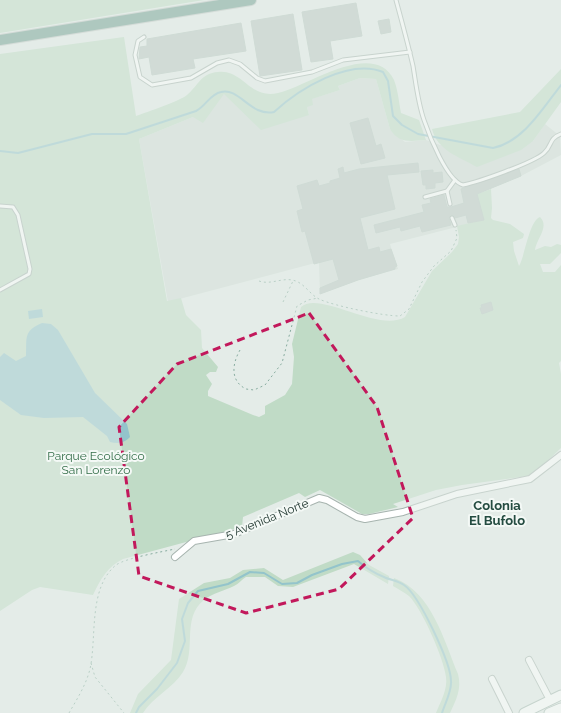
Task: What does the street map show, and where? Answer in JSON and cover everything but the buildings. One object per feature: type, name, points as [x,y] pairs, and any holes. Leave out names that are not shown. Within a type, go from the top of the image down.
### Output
[{"type":"main road","points":[[0,40],[251,0]]},
{"type":"street","name":"5 Avenida Norte","points":[[175,557],[189,545],[198,540],[224,537],[243,531],[319,498],[327,500],[361,519],[403,512],[457,494],[530,479],[561,455]]},
{"type":"street","points":[[529,660],[550,700]]},
{"type":"street","points":[[492,679],[509,713]]},
{"type":"street","points":[[524,713],[543,709],[550,700],[561,695]]},
{"type":"street","points":[[549,713],[561,708]]},
{"type":"lane","points":[[396,0],[410,52],[425,124],[450,175],[455,180],[463,185],[531,161],[544,154],[550,145],[551,139],[561,134]]},
{"type":"lane","points":[[144,37],[138,41],[135,55],[140,77],[152,85],[184,80],[217,63],[229,60],[240,64],[257,78],[265,81],[312,72],[343,60],[410,52]]},
{"type":"lane","points":[[425,197],[447,191],[455,180]]},
{"type":"lane","points":[[447,191],[450,204]]},
{"type":"lane","points":[[0,206],[13,207],[18,215],[30,269],[29,274],[0,290]]},
{"type":"lane","points":[[452,218],[455,225]]},
{"type":"path","points":[[240,350],[234,365],[233,374],[236,381],[246,389],[260,388],[267,383],[282,363],[297,306],[308,300],[318,298],[380,314],[403,315],[409,309],[422,282],[430,270],[451,251],[457,235],[455,225]]},
{"type":"path","points":[[259,280],[265,283],[293,280],[302,284],[318,298]]},
{"type":"path","points":[[283,302],[293,280]]},
{"type":"path","points":[[69,713],[85,684],[91,660],[98,593],[111,570],[122,562],[189,545]]},
{"type":"path","points":[[91,660],[95,676],[124,713]]},
{"type":"highlighted area","points":[[309,313],[377,407],[413,518],[339,589],[246,613],[139,576],[119,427],[177,364]]},
{"type":"shaded area","points":[[360,78],[376,79],[390,129],[405,142],[426,140],[440,145],[533,141],[545,124],[560,136],[561,155],[521,176],[477,194],[484,220],[390,244],[398,269],[358,280],[320,294],[319,262],[168,302],[139,139],[193,117],[224,94],[309,115],[307,107],[311,99],[340,90],[338,86]]},
{"type":"green space","points":[[0,0],[204,0],[0,33]]},
{"type":"green space","name":"Parque Ecológico San Lorenzo","points":[[124,37],[136,116],[187,95],[200,80],[212,73],[227,72],[241,79],[253,89],[268,94],[278,93],[290,89],[339,68],[356,64],[371,63],[384,68],[394,80],[401,113],[419,120],[426,140],[415,141],[397,137],[390,129],[376,79],[360,78],[338,86],[340,90],[312,99],[313,105],[307,107],[309,115],[261,130],[224,94],[203,123],[193,117],[139,139],[167,301],[181,298],[186,315],[201,330],[202,348],[218,367],[216,372],[210,372],[206,375],[212,384],[208,391],[208,396],[259,417],[265,414],[265,406],[285,395],[292,384],[294,357],[292,344],[301,307],[310,303],[335,307],[380,320],[394,320],[405,317],[432,271],[452,252],[458,244],[459,237],[457,226],[483,220],[477,194],[491,189],[491,218],[493,220],[510,224],[524,234],[523,238],[513,242],[514,251],[519,266],[533,225],[540,217],[544,225],[535,250],[545,246],[551,247],[557,244],[561,245],[561,253],[550,264],[540,264],[543,272],[555,272],[561,265],[561,361],[559,363],[561,374],[561,448],[539,469],[528,476],[436,490],[393,504],[398,507],[369,514],[362,514],[320,490],[305,497],[299,493],[243,517],[242,527],[123,559],[113,565],[105,574],[93,595],[40,587],[32,590],[0,611],[0,54]]},
{"type":"green space","points":[[561,69],[561,102],[533,141],[521,150],[477,167],[444,148],[435,136],[432,129],[520,112]]},
{"type":"green space","points":[[353,552],[360,555],[369,565],[389,576],[388,584],[354,564],[293,587],[278,586],[265,577],[246,577],[236,585],[204,600],[197,607],[193,616],[189,654],[183,672],[174,683],[147,707],[143,713],[130,713],[138,694],[171,660],[179,599],[204,583],[230,578],[243,570],[264,568],[283,580]]},
{"type":"green space","points":[[394,578],[407,585],[418,594],[435,619],[442,633],[459,679],[458,694],[450,713],[436,713],[446,686],[446,677],[437,647],[414,602],[409,596],[393,586]]},
{"type":"water","points":[[42,309],[43,317],[29,319],[28,311]]},
{"type":"water","points":[[42,323],[51,324],[58,330],[95,393],[127,424],[130,437],[128,439],[123,442],[110,442],[107,436],[83,417],[44,418],[21,415],[0,400],[0,357],[4,353],[16,361],[26,356],[27,336],[32,329]]},
{"type":"waterway","points":[[0,151],[18,153],[92,134],[126,134],[196,111],[214,95],[221,92],[234,94],[252,107],[259,110],[274,112],[297,94],[325,78],[340,72],[355,69],[370,69],[383,72],[388,81],[393,116],[402,125],[418,134],[493,148],[504,145],[514,139],[532,123],[561,85]]},
{"type":"waterway","points":[[136,713],[139,707],[157,689],[177,663],[185,641],[182,619],[188,603],[198,591],[228,584],[250,572],[264,573],[282,584],[297,583],[312,575],[342,564],[358,561],[377,574],[400,582],[410,591],[418,602],[440,645],[450,672],[450,689],[442,713]]},
{"type":"district","name":"Colonia El Bufolo","points":[[497,512]]}]
